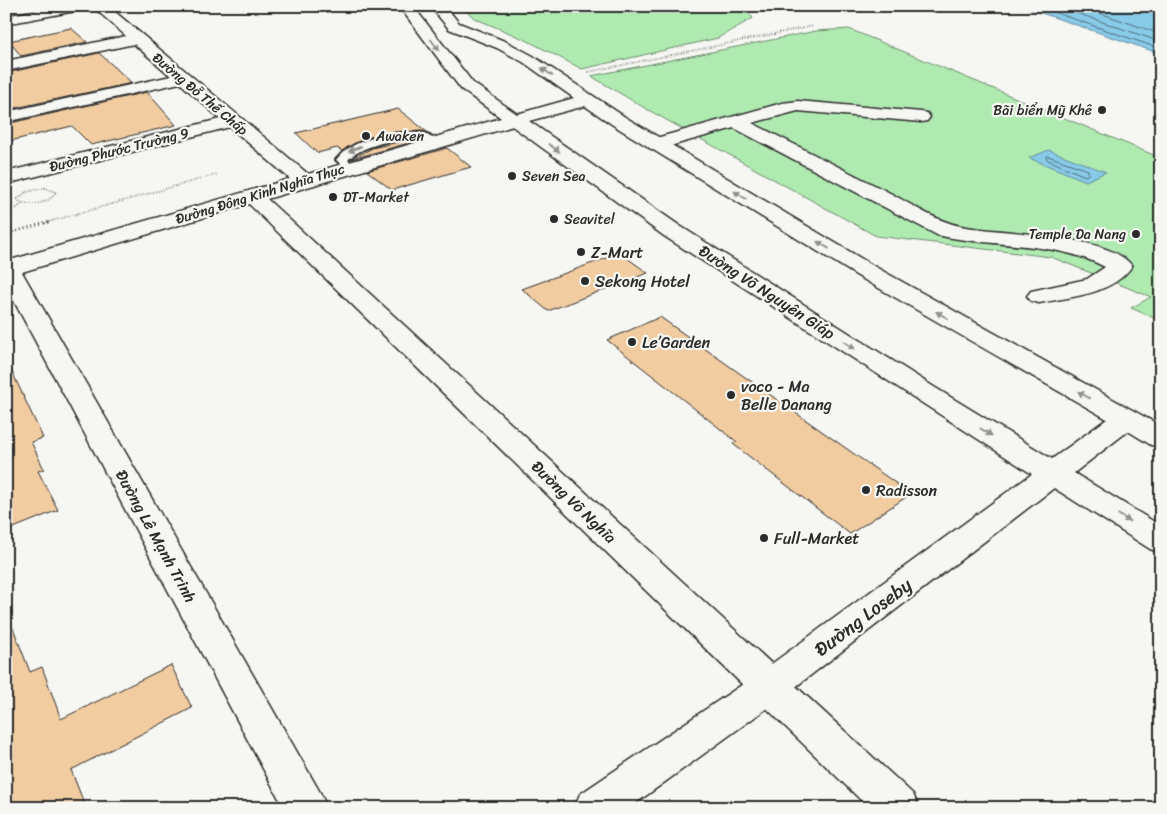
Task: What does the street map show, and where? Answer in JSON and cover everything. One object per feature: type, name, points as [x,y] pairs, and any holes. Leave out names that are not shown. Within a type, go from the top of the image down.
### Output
[{"type":"street","points":[[6,20],[81,6]]},
{"type":"street","name":"Đường Đỗ Thế Chấp","points":[[99,6],[135,39],[303,180]]},
{"type":"street","name":"Đường Võ Nguyên Giáp","points":[[406,6],[467,86],[514,120],[672,231],[924,393],[1161,540]]},
{"type":"street","points":[[437,6],[454,26],[502,45],[528,59],[586,100],[656,144],[864,270],[1161,438]]},
{"type":"street","points":[[6,66],[135,39]]},
{"type":"street","points":[[6,117],[182,78]]},
{"type":"street","name":"Đường Đông Kinh Nghĩa Thục","points":[[7,268],[303,180],[586,100]]},
{"type":"street","points":[[656,144],[778,109],[798,106],[921,117]]},
{"type":"street","name":"Đường Phước Trường 9","points":[[6,178],[232,121]]},
{"type":"street","points":[[736,122],[945,230],[967,235],[1070,246],[1105,255],[1121,266],[1094,285],[1039,296]]},
{"type":"street","name":"Đường Võ Nghĩa","points":[[252,196],[768,687],[898,808]]},
{"type":"street","name":"Đường Lê Mạnh Trinh","points":[[7,268],[306,808]]},
{"type":"street","name":"Đường Loseby","points":[[595,808],[768,687],[1126,419]]},
{"type":"path","points":[[587,72],[814,26]]},
{"type":"path","points":[[13,232],[218,174]]},
{"type":"path","points":[[6,215],[24,203],[45,201],[54,196],[56,192],[45,188],[32,190],[19,197],[20,202],[24,203]]},
{"type":"green space","points":[[461,6],[743,6],[753,18],[718,38],[582,69],[526,40],[474,18]]},
{"type":"green space","points":[[849,29],[1161,158],[1161,321],[1131,308],[1151,297],[1051,257],[876,236],[643,107],[591,76],[816,31]]},
{"type":"water","points":[[1021,6],[1161,6],[1161,54]]},
{"type":"water","points":[[1049,150],[1106,172],[1086,181],[1029,158]]},
{"type":"building","points":[[71,28],[87,42],[21,56],[9,41]]},
{"type":"building","points":[[99,53],[132,83],[6,110],[6,73]]},
{"type":"building","points":[[147,92],[176,125],[91,145],[72,126],[6,142],[6,124]]},
{"type":"building","points":[[398,109],[431,135],[423,131],[393,132],[365,138],[342,151],[337,148],[317,153],[296,133]]},
{"type":"building","points":[[403,141],[416,141],[352,159],[372,148]]},
{"type":"building","points":[[447,148],[471,167],[392,190],[367,171]]},
{"type":"building","name":"Sekong Hotel","points":[[620,253],[648,273],[548,311],[522,289]]},
{"type":"building","points":[[660,317],[911,494],[850,534],[733,444],[737,442],[607,340]]},
{"type":"building","points":[[6,359],[43,438],[31,442],[44,469],[38,471],[58,510],[6,531]]},
{"type":"building","points":[[6,615],[8,615],[30,672],[42,667],[61,719],[171,665],[192,708],[71,770],[86,808],[6,808]]},
{"type":"place","name":"Bãi biển Mỹ Khê","points":[[1102,110]]},
{"type":"place","name":"Awaken","points":[[366,136]]},
{"type":"place","name":"Seven Sea","points":[[512,176]]},
{"type":"place","name":"DT-Market","points":[[333,197]]},
{"type":"place","name":"Seavitel","points":[[554,219]]},
{"type":"place","name":"Temple Da Nang","points":[[1136,234]]},
{"type":"place","name":"Z-Mart","points":[[581,252]]},
{"type":"place","name":"Sekong Hotel","points":[[585,281]]},
{"type":"place","name":"Le’Garden","points":[[632,342]]},
{"type":"place","name":"voco - Ma Belle Danang","points":[[731,395]]},
{"type":"place","name":"Radisson","points":[[866,490]]},
{"type":"place","name":"Full-Market","points":[[764,538]]}]
